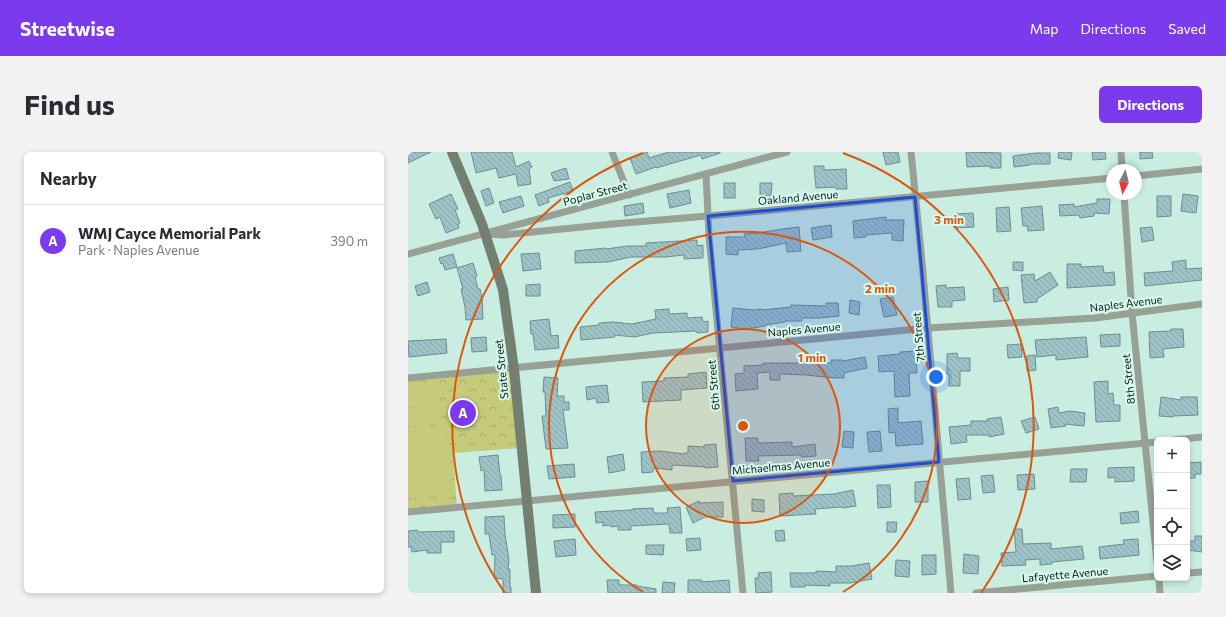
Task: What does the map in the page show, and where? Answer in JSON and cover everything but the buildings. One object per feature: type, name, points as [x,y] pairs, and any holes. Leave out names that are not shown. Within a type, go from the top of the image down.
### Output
[{"type":"main road","name":"State Street","points":[[452,152],[482,224],[500,280],[507,313],[536,593]]},
{"type":"street","points":[[612,152],[629,195]]},
{"type":"street","name":"Poplar Street","points":[[408,254],[787,152]]},
{"type":"street","name":"7th Street","points":[[911,152],[951,593]]},
{"type":"street","points":[[1121,152],[1122,164]]},
{"type":"street","points":[[1142,175],[1202,169]]},
{"type":"street","name":"6th Street","points":[[706,174],[708,216],[743,593]]},
{"type":"street","name":"Oakland Avenue","points":[[485,234],[504,235],[1106,179]]},
{"type":"street","name":"8th Street","points":[[1124,200],[1132,313],[1155,545]]},
{"type":"street","name":"Naples Avenue","points":[[408,378],[928,328],[1095,318],[1202,304]]},
{"type":"street","points":[[1190,438],[1202,437]]},
{"type":"street","name":"Michaelmas Avenue","points":[[408,512],[1154,442]]},
{"type":"street","points":[[1190,573],[1202,572]]},
{"type":"street","name":"Lafayette Avenue","points":[[976,593],[1154,577]]},
{"type":"street","points":[[1158,581],[1160,593]]},
{"type":"highlighted area","points":[[915,197],[939,462],[733,481],[708,216]]},
{"type":"green space","points":[[514,369],[521,448],[453,453],[457,508],[408,512],[408,378]]},
{"type":"green space","points":[[438,385],[440,404],[408,407],[408,388]]},
{"type":"green space","points":[[440,405],[442,423],[408,427],[408,408]]},
{"type":"green space","points":[[444,423],[450,493],[446,497],[408,498],[408,436]]},
{"type":"place","name":"WMJ Cayce Memorial Park","points":[[463,413]]}]
